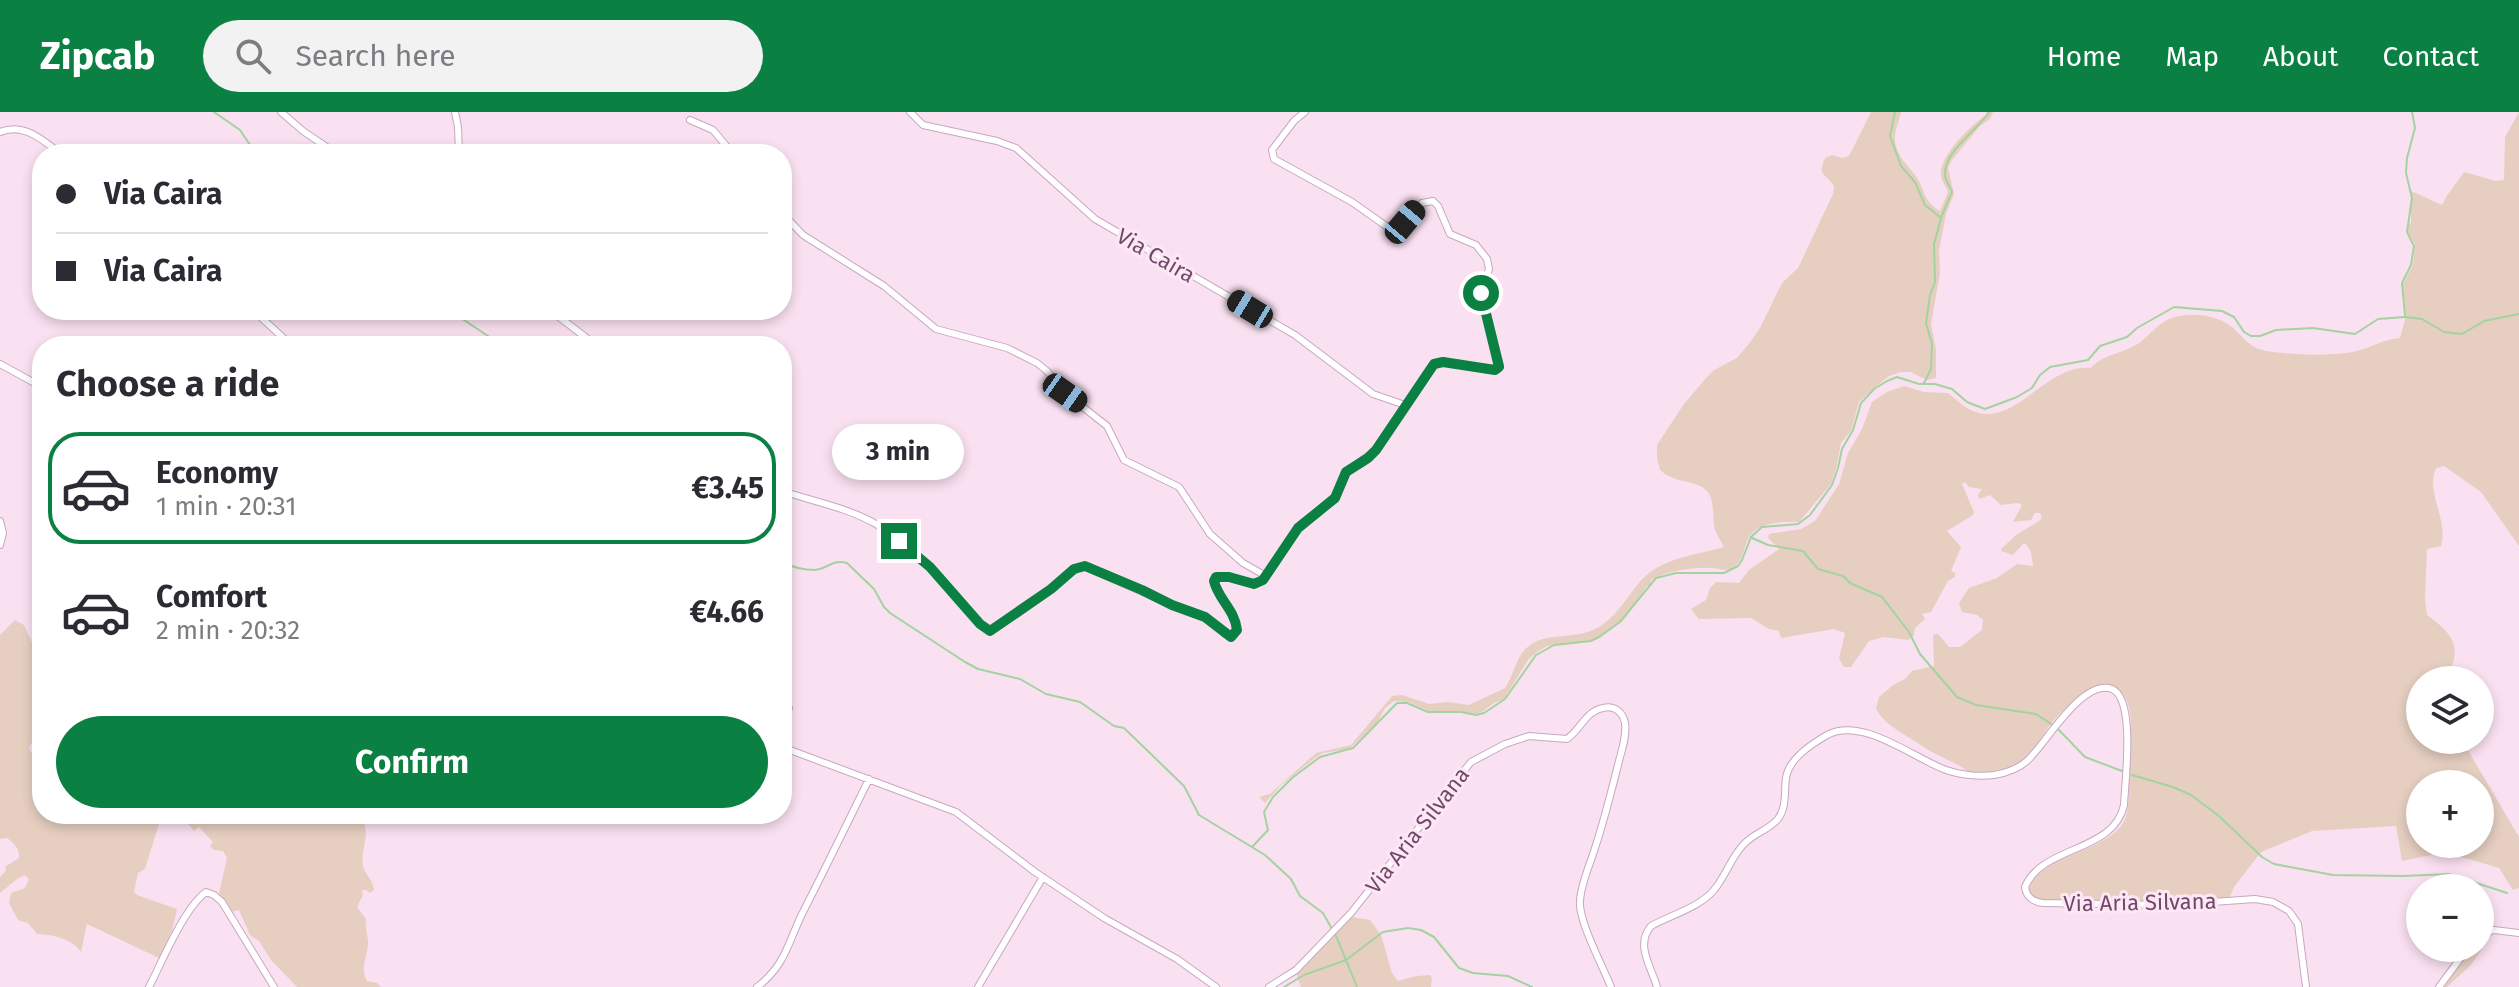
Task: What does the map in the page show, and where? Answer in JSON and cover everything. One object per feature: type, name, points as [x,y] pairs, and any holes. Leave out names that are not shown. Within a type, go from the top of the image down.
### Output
[{"type":"street","points":[[281,112],[322,144]]},
{"type":"street","points":[[455,112],[459,144]]},
{"type":"street","name":"Via Caira","points":[[910,112],[923,125],[1016,148],[1095,219],[1295,335],[1373,394],[1405,405]]},
{"type":"street","points":[[792,494],[877,524],[930,567],[980,624],[990,631],[1051,589],[1074,569],[1085,566],[1205,617],[1231,637],[1237,630],[1236,620],[1216,589],[1216,577],[1259,583],[1298,528],[1335,498],[1346,472],[1373,454],[1426,373],[1437,363],[1495,370],[1499,367],[1481,293],[1489,269],[1487,259],[1476,245],[1450,234],[1436,202],[1422,203],[1402,224],[1386,226],[1352,202],[1274,159],[1272,150],[1294,121],[1305,112]]},
{"type":"street","points":[[690,120],[713,130],[725,144]]},
{"type":"street","points":[[0,132],[9,128],[24,129],[46,144]]},
{"type":"street","points":[[792,223],[803,235],[884,286],[936,329],[1007,348],[1037,363],[1065,393],[1107,426],[1124,460],[1179,487],[1210,534],[1243,563],[1266,576]]},
{"type":"street","points":[[264,320],[281,336]]},
{"type":"street","points":[[563,320],[584,336]]},
{"type":"street","points":[[0,364],[32,382]]},
{"type":"street","points":[[0,521],[3,533],[0,545]]},
{"type":"street","name":"Via Aria Silvana","points":[[1657,987],[1644,948],[1646,932],[1651,926],[1713,892],[1741,847],[1749,838],[1773,824],[1783,808],[1786,776],[1807,748],[1827,735],[1843,730],[1864,733],[1947,770],[1991,776],[2010,771],[2026,761],[2078,702],[2090,693],[2105,688],[2122,698],[2126,715],[2121,815],[2107,833],[2055,859],[2031,876],[2025,887],[2027,893],[2035,901],[2043,903],[2170,905],[2255,899],[2273,902],[2289,911],[2298,924],[2306,987]]},
{"type":"street","name":"Via Aria Silvana","points":[[1274,986],[1296,970],[1351,913],[1477,757],[1529,736],[1567,739],[1594,711],[1603,707],[1620,711],[1624,719],[1624,740],[1579,902],[1584,923],[1611,987]]},
{"type":"street","points":[[792,751],[956,812],[1043,877],[1104,918],[1177,959],[1216,987]]},
{"type":"street","points":[[757,987],[784,959],[798,923],[869,779]]},
{"type":"street","points":[[978,987],[1043,877]]},
{"type":"street","points":[[149,987],[184,920],[199,896],[206,892],[222,902],[274,987]]},
{"type":"street","points":[[2494,930],[2519,933]]},
{"type":"street","points":[[2439,987],[2458,962]]},
{"type":"shaded area","points":[[1871,112],[1901,112],[1895,143],[1927,198],[1940,211],[1948,192],[1941,174],[1946,158],[1965,133],[1987,112],[1993,112],[1948,168],[1954,194],[1946,214],[1939,251],[1940,273],[1931,324],[1936,350],[1936,378],[1927,380],[1910,372],[1901,372],[1889,376],[1867,394],[1859,402],[1851,431],[1841,443],[1831,484],[1799,522],[1771,524],[1752,533],[1740,560],[1732,568],[1688,569],[1651,580],[1627,615],[1600,638],[1547,646],[1537,652],[1528,660],[1504,699],[1482,712],[1429,711],[1409,702],[1394,701],[1385,708],[1377,723],[1349,749],[1323,753],[1315,758],[1281,785],[1265,803],[1259,797],[1270,794],[1316,753],[1351,745],[1392,696],[1402,695],[1429,704],[1448,702],[1469,705],[1505,688],[1521,655],[1535,642],[1593,630],[1611,618],[1649,573],[1676,560],[1724,547],[1715,530],[1710,495],[1702,487],[1660,470],[1657,445],[1684,404],[1707,377],[1737,358],[1760,328],[1782,283],[1798,268],[1833,194],[1834,186],[1822,172],[1825,158],[1832,155],[1842,158],[1849,156]]},
{"type":"shaded area","points":[[2519,112],[2519,546],[2481,492],[2444,466],[2436,468],[2433,487],[2443,536],[2441,546],[2427,549],[2425,599],[2427,615],[2450,636],[2455,651],[2452,666],[2406,666],[2406,754],[2470,754],[2480,770],[2406,770],[2406,858],[2417,858],[2402,861],[2396,826],[2312,831],[2261,852],[2230,897],[2178,903],[2038,900],[2029,889],[2035,878],[2059,861],[2105,839],[2125,819],[2129,796],[2131,721],[2129,706],[2122,693],[2113,686],[2091,689],[2059,715],[2022,761],[2008,769],[1985,774],[1969,772],[1927,749],[1890,724],[1876,708],[1879,697],[1912,671],[1934,666],[1933,635],[1938,634],[1949,647],[1960,647],[1982,630],[1983,620],[1977,615],[1962,612],[1959,603],[1969,588],[1997,578],[2017,564],[2033,566],[2026,544],[2013,555],[2001,549],[2039,521],[2042,518],[2040,513],[2035,513],[2031,520],[2013,522],[2022,505],[2001,505],[1990,495],[1979,499],[1982,489],[1969,487],[1965,482],[1962,484],[1973,515],[1947,531],[1961,547],[1951,571],[1955,577],[1948,581],[1931,612],[1922,614],[1925,619],[1915,628],[1914,635],[1908,640],[1884,637],[1869,641],[1851,667],[1844,667],[1839,659],[1845,633],[1834,629],[1781,638],[1779,631],[1751,618],[1699,619],[1691,609],[1706,600],[1716,582],[1739,583],[1749,570],[1779,549],[1768,538],[1769,534],[1801,529],[1815,521],[1839,484],[1848,453],[1862,429],[1872,402],[1887,392],[1904,386],[1924,392],[1948,393],[1970,410],[1993,413],[2020,402],[2061,375],[2075,369],[2091,368],[2102,359],[2133,347],[2162,323],[2188,315],[2207,316],[2225,322],[2254,346],[2273,352],[2313,355],[2343,353],[2400,338],[2406,316],[2403,284],[2413,265],[2415,244],[2406,230],[2411,222],[2411,191],[2442,205],[2464,172],[2496,181],[2504,180],[2505,137]]},
{"type":"shaded area","points":[[15,620],[24,625],[32,642],[32,743],[29,749],[32,753],[32,824],[159,824],[145,869],[138,873],[134,892],[177,909],[172,931],[159,958],[87,924],[81,952],[62,938],[37,934],[28,923],[18,920],[9,903],[11,893],[25,888],[29,879],[25,875],[0,893],[0,877],[6,866],[19,858],[12,842],[7,838],[0,839],[0,635]]},
{"type":"shaded area","points":[[2494,794],[2519,837],[2519,888],[2513,890],[2499,868],[2464,858],[2494,858]]},
{"type":"shaded area","points":[[188,824],[365,824],[363,866],[374,890],[370,893],[362,890],[357,907],[366,919],[368,945],[365,976],[367,981],[381,987],[297,987],[271,960],[259,941],[250,935],[239,910],[231,912],[219,894],[227,858],[223,851],[210,846],[213,842],[199,827],[194,831]]},
{"type":"shaded area","points":[[1352,917],[1370,920],[1381,935],[1392,973],[1398,981],[1430,975],[1431,987],[1301,987],[1296,973]]},
{"type":"shaded area","points":[[2460,962],[2473,962],[2447,987],[2442,987]]},
{"type":"waterway","points":[[214,112],[240,130],[249,144]]},
{"type":"waterway","points":[[1895,112],[1890,136],[1901,166],[1915,182],[1925,205],[1940,217]]},
{"type":"waterway","points":[[1924,383],[1931,369],[1932,344],[1926,323],[1935,282],[1934,244],[1952,192],[1945,177],[1946,165],[1989,112]]},
{"type":"waterway","points":[[2405,315],[2402,283],[2411,265],[2414,246],[2407,232],[2412,198],[2406,173],[2415,128],[2412,112]]},
{"type":"waterway","points":[[1252,847],[1268,830],[1264,812],[1273,797],[1292,778],[1320,757],[1353,748],[1397,703],[1407,703],[1428,712],[1484,713],[1505,699],[1536,655],[1554,645],[1591,641],[1599,637],[1620,622],[1656,578],[1676,573],[1724,573],[1738,566],[1751,537],[1762,527],[1798,524],[1810,515],[1832,485],[1842,449],[1853,430],[1861,403],[1887,381],[1897,377],[1919,384],[1935,384],[1952,389],[1967,402],[1985,409],[2032,388],[2050,367],[2088,360],[2100,346],[2127,337],[2174,307],[2222,311],[2234,317],[2244,332],[2251,336],[2276,330],[2313,328],[2355,334],[2378,319],[2405,317],[2422,319],[2444,332],[2462,334],[2484,321],[2519,314]]},
{"type":"waterway","points":[[464,320],[488,336]]},
{"type":"waterway","points":[[1752,538],[1768,545],[1803,551],[1818,569],[1843,576],[1850,583],[1882,597],[1909,632],[1920,654],[1957,697],[1976,705],[2036,714],[2051,724]]},
{"type":"waterway","points":[[792,566],[815,570],[837,562],[847,563],[874,589],[890,613],[965,662],[978,669],[1020,679],[1046,694],[1080,702],[1114,726],[1124,728],[1184,786],[1199,815],[1265,855],[1291,879],[1300,896],[1323,913],[1357,987]]},
{"type":"waterway","points":[[2058,729],[2085,757],[2122,771]]},
{"type":"waterway","points":[[2132,775],[2191,795],[2274,864],[2333,875],[2449,874],[2507,893]]},
{"type":"waterway","points":[[1284,987],[1304,975],[1346,960],[1383,932],[1408,928],[1434,937],[1459,968],[1473,973],[1508,976],[1532,987]]},
{"type":"route","points":[[899,541],[930,567],[980,624],[990,631],[1051,589],[1074,569],[1085,566],[1205,617],[1231,637],[1237,630],[1236,620],[1214,585],[1216,577],[1229,577],[1249,584],[1263,580],[1298,528],[1335,498],[1346,472],[1376,450],[1434,364],[1443,362],[1495,370],[1499,367],[1481,293]]}]
